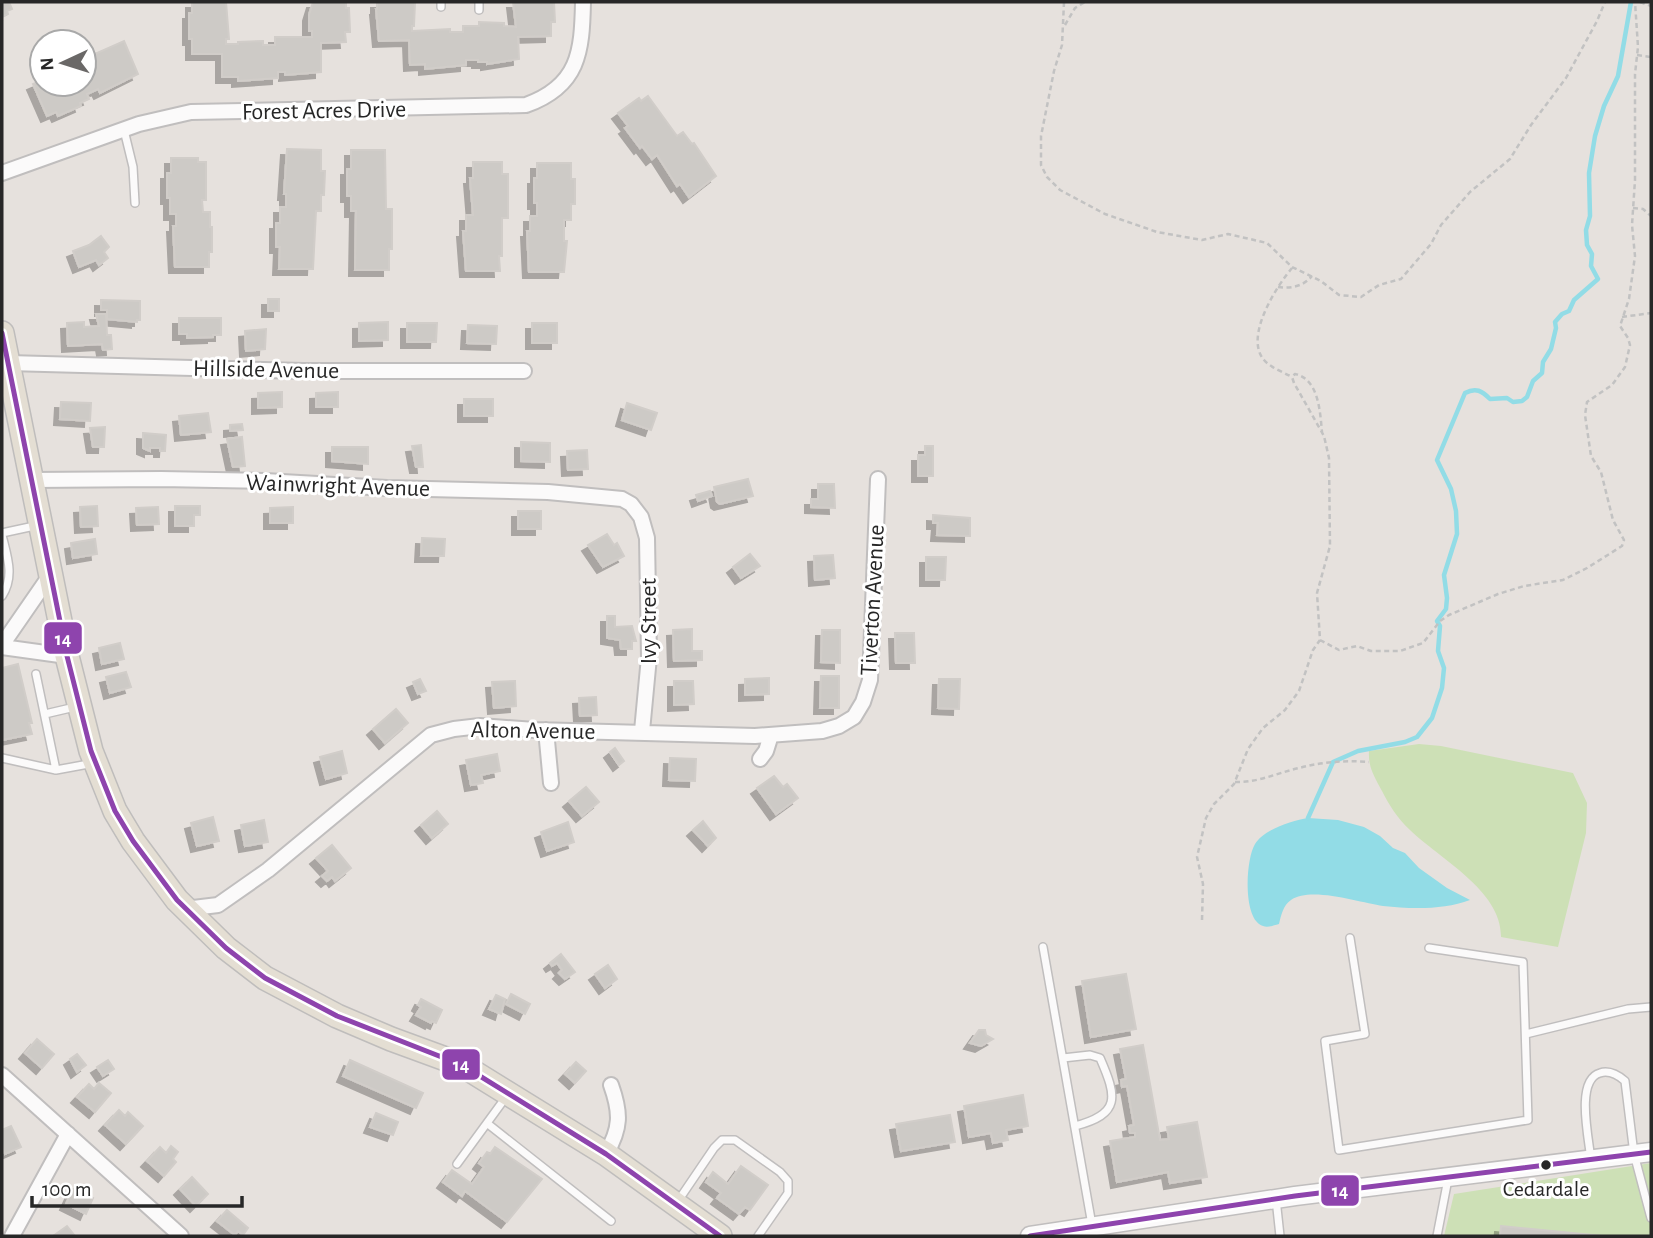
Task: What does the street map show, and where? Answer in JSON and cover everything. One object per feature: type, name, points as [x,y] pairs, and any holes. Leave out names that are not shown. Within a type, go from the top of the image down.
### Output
[{"type":"main road","points":[[2,333],[12,399],[32,480],[67,656],[94,763],[115,811],[133,841],[185,909],[226,948],[264,978],[337,1016],[462,1065],[606,1154],[720,1236]]},
{"type":"street","name":"Forest Acres Drive","points":[[2,173],[167,116],[191,113],[526,105],[552,93],[572,72],[580,47],[583,2]]},
{"type":"street","name":"Hillside Avenue","points":[[8,363],[290,370],[524,371]]},
{"type":"street","name":"Tiverton Avenue","points":[[854,717],[863,702],[870,680],[878,479]]},
{"type":"street","name":"Wainwright Avenue","points":[[32,480],[239,480],[387,488],[548,492],[617,498],[631,504],[638,512]]},
{"type":"street","name":"Ivy Street","points":[[638,512],[644,522],[646,538],[649,601],[649,670],[642,731]]},
{"type":"street","points":[[51,574],[2,646],[67,656]]},
{"type":"street","name":"Alton Avenue","points":[[185,909],[218,905],[268,870],[431,735],[480,726],[771,735],[822,731],[839,726],[854,717]]},
{"type":"street","points":[[546,730],[551,783]]},
{"type":"street","points":[[760,760],[771,735]]},
{"type":"street","points":[[2,1075],[181,1236]]},
{"type":"street","points":[[606,1154],[615,1138],[619,1119],[618,1103],[611,1085]]},
{"type":"street","points":[[12,1236],[68,1134]]},
{"type":"street","points":[[1030,1236],[1276,1199],[1643,1153]]},
{"type":"lane","points":[[124,130],[130,153],[135,202]]},
{"type":"lane","points":[[2,596],[10,575],[2,534],[41,524]]},
{"type":"lane","points":[[36,674],[56,770]]},
{"type":"lane","points":[[45,715],[79,707]]},
{"type":"lane","points":[[2,758],[56,770],[94,763]]},
{"type":"lane","points":[[1350,938],[1365,1034],[1325,1041],[1339,1150],[1528,1120],[1523,962],[1430,948]]},
{"type":"lane","points":[[1043,947],[1092,1226]]},
{"type":"lane","points":[[1526,1034],[1628,1009],[1651,1007]]},
{"type":"lane","points":[[1063,1058],[1090,1055],[1100,1058],[1112,1085],[1110,1107],[1104,1115],[1075,1126]]},
{"type":"lane","points":[[1591,1160],[1584,1094],[1589,1081],[1598,1073],[1608,1072],[1619,1075],[1625,1081],[1643,1153],[1651,1218]]},
{"type":"lane","points":[[457,1164],[508,1094]]},
{"type":"lane","points":[[488,1124],[611,1220]]},
{"type":"lane","points":[[676,1205],[714,1148],[722,1140],[735,1140],[780,1171],[788,1181],[788,1193],[758,1236]]},
{"type":"lane","points":[[1437,1236],[1448,1178]]},
{"type":"lane","points":[[1276,1199],[1280,1236]]},
{"type":"path","points":[[1064,2],[1062,45],[1041,136],[1041,165],[1060,190],[1105,214],[1157,232],[1202,240],[1228,234],[1267,243],[1292,267],[1312,276],[1339,295],[1361,297],[1379,285],[1401,279],[1469,192],[1510,159],[1566,78],[1605,2]]},
{"type":"path","points":[[1063,27],[1075,8],[1085,2]]},
{"type":"path","points":[[1320,640],[1339,650],[1357,646],[1371,651],[1399,651],[1423,643],[1440,621],[1458,611],[1524,586],[1563,580],[1622,546],[1624,540],[1613,520],[1601,472],[1591,456],[1585,415],[1587,402],[1612,385],[1625,367],[1630,345],[1619,327],[1629,299],[1636,256],[1632,225],[1637,55],[1635,2]]},
{"type":"path","points":[[1640,2],[1651,6]]},
{"type":"path","points":[[1637,55],[1651,57]]},
{"type":"path","points":[[1633,208],[1643,209],[1651,216]]},
{"type":"path","points":[[1292,267],[1259,324],[1257,349],[1265,362],[1292,377],[1322,432]]},
{"type":"path","points":[[1278,287],[1294,287],[1308,282],[1312,276]]},
{"type":"path","points":[[1622,317],[1651,313]]},
{"type":"path","points":[[1202,920],[1203,884],[1197,857],[1206,818],[1214,804],[1235,782],[1248,749],[1263,728],[1285,710],[1299,691],[1313,650],[1320,640],[1317,593],[1330,547],[1329,458],[1315,391],[1300,374],[1292,377]]},
{"type":"path","points":[[1235,782],[1255,781],[1316,763],[1342,760],[1369,762]]},
{"type":"green space","points":[[1419,744],[1441,746],[1573,773],[1587,803],[1586,833],[1558,947],[1501,937],[1499,920],[1481,891],[1410,830],[1394,812],[1372,771],[1369,751]]},
{"type":"green space","points":[[1651,1163],[1651,1236],[1444,1236],[1454,1194]]},
{"type":"water","points":[[1308,818],[1338,820],[1364,827],[1393,848],[1405,853],[1419,868],[1447,888],[1470,900],[1438,907],[1405,908],[1323,895],[1300,896],[1288,902],[1279,924],[1262,926],[1254,918],[1248,897],[1252,851],[1265,834]]},
{"type":"building","points":[[2,2],[9,2],[12,9],[2,17]]},
{"type":"building","points":[[192,2],[226,2],[229,39],[226,39],[226,44],[263,41],[263,45],[275,45],[275,37],[312,37],[312,31],[309,31],[309,15],[313,2],[346,2],[346,8],[349,8],[350,32],[345,32],[346,42],[321,43],[321,72],[285,75],[285,72],[278,72],[278,78],[238,81],[238,77],[222,77],[222,54],[192,54],[189,13],[192,13]]},
{"type":"building","points":[[377,2],[415,2],[412,31],[450,29],[450,32],[463,32],[463,26],[479,26],[479,22],[504,23],[504,26],[516,27],[513,2],[554,2],[555,22],[551,22],[551,36],[518,37],[519,59],[487,64],[478,60],[466,60],[466,65],[425,69],[425,64],[410,65],[409,40],[379,41]]},
{"type":"building","points":[[124,41],[138,74],[100,93],[98,53]]},
{"type":"building","points":[[648,96],[677,136],[683,132],[692,144],[694,143],[716,176],[689,197],[680,184],[677,186],[657,155],[652,159],[642,146],[640,148],[618,113],[639,98],[641,101]]},
{"type":"building","points":[[39,98],[89,98],[80,103],[81,106],[58,116],[56,112],[47,116]]},
{"type":"building","points":[[287,149],[321,150],[321,171],[325,171],[324,195],[321,195],[321,211],[316,211],[313,269],[279,269],[280,247],[276,247],[276,223],[280,223],[280,207],[286,207],[284,194]]},
{"type":"building","points":[[351,150],[385,150],[386,209],[392,209],[389,270],[355,270],[356,211],[351,211],[351,196],[347,196],[347,169],[351,169]]},
{"type":"building","points":[[171,158],[198,158],[198,162],[206,162],[206,200],[202,200],[203,212],[210,212],[212,227],[209,267],[175,267],[173,226],[176,226],[176,214],[170,214],[170,198],[167,198],[167,173],[171,173]]},
{"type":"building","points":[[473,162],[502,162],[502,174],[508,174],[508,218],[502,218],[500,271],[466,271],[463,231],[466,231],[466,215],[473,215],[470,178],[473,178]]},
{"type":"building","points":[[537,163],[571,163],[571,179],[575,179],[575,204],[571,204],[571,220],[564,220],[564,241],[567,241],[564,272],[529,272],[527,231],[530,231],[530,216],[537,216],[534,178],[537,178]]},
{"type":"building","points":[[101,236],[109,247],[104,252],[108,258],[99,265],[96,260],[79,267],[73,251],[89,245]]},
{"type":"building","points":[[268,299],[279,299],[279,311],[268,311]]},
{"type":"building","points":[[101,300],[140,301],[140,320],[107,319],[107,310],[101,310]]},
{"type":"building","points":[[96,314],[106,314],[107,335],[111,335],[112,349],[103,350],[102,344],[68,346],[67,323],[84,322],[84,327],[99,326]]},
{"type":"building","points":[[179,318],[221,318],[221,335],[187,338],[187,334],[179,334]]},
{"type":"building","points":[[388,322],[388,340],[359,341],[359,323]]},
{"type":"building","points":[[407,323],[437,323],[436,342],[407,342]]},
{"type":"building","points":[[532,323],[557,323],[557,343],[532,343]]},
{"type":"building","points":[[468,325],[497,326],[496,344],[467,343]]},
{"type":"building","points":[[266,329],[265,349],[246,351],[245,331]]},
{"type":"building","points":[[282,392],[282,407],[258,408],[258,393]]},
{"type":"building","points":[[338,392],[338,407],[316,407],[316,393]]},
{"type":"building","points":[[464,399],[493,399],[493,416],[464,416]]},
{"type":"building","points":[[61,402],[91,403],[90,421],[60,419]]},
{"type":"building","points":[[627,403],[657,413],[651,430],[622,420]]},
{"type":"building","points":[[208,413],[211,432],[181,435],[179,416]]},
{"type":"building","points":[[242,424],[243,430],[230,431],[230,425]]},
{"type":"building","points":[[105,427],[104,447],[93,447],[90,428]]},
{"type":"building","points":[[143,433],[166,435],[165,451],[160,451],[160,448],[150,448],[150,451],[143,448]]},
{"type":"building","points":[[242,437],[245,466],[233,467],[227,439]]},
{"type":"building","points":[[521,442],[550,443],[550,462],[521,461]]},
{"type":"building","points":[[421,445],[423,467],[416,467],[412,446]]},
{"type":"building","points":[[925,446],[933,446],[933,476],[918,476],[918,455],[925,455]]},
{"type":"building","points":[[332,447],[368,447],[368,464],[332,461]]},
{"type":"building","points":[[587,450],[588,469],[568,470],[567,451]]},
{"type":"building","points":[[748,479],[753,496],[720,504],[717,502],[714,487]]},
{"type":"building","points":[[818,484],[834,484],[835,508],[811,507],[811,499],[818,499]]},
{"type":"building","points":[[710,491],[712,496],[698,501],[696,495]]},
{"type":"building","points":[[97,506],[98,526],[81,527],[80,507]]},
{"type":"building","points":[[175,506],[200,506],[200,515],[194,515],[194,526],[175,526]]},
{"type":"building","points":[[158,507],[159,524],[137,525],[136,508]]},
{"type":"building","points":[[293,507],[293,523],[270,523],[270,508]]},
{"type":"building","points":[[518,511],[541,511],[541,529],[518,529]]},
{"type":"building","points":[[933,515],[970,518],[970,536],[937,535],[938,523],[933,523]]},
{"type":"building","points":[[607,534],[614,545],[617,543],[624,556],[603,567],[588,545]]},
{"type":"building","points":[[422,538],[445,539],[444,556],[421,556]]},
{"type":"building","points":[[95,539],[97,554],[73,558],[71,543]]},
{"type":"building","points":[[750,554],[760,566],[741,578],[733,567]]},
{"type":"building","points":[[833,555],[835,578],[815,580],[814,556]]},
{"type":"building","points":[[926,557],[946,557],[945,580],[926,580]]},
{"type":"building","points":[[607,616],[615,616],[615,627],[632,626],[636,641],[632,641],[632,649],[621,649],[620,640],[607,638]]},
{"type":"building","points":[[692,629],[692,651],[702,651],[702,660],[674,661],[673,630]]},
{"type":"building","points":[[822,630],[840,630],[840,663],[821,662]]},
{"type":"building","points":[[895,633],[914,633],[915,663],[896,663]]},
{"type":"building","points":[[120,643],[124,659],[102,664],[99,648]]},
{"type":"building","points":[[18,664],[32,723],[29,723],[32,734],[2,740],[2,668]]},
{"type":"building","points":[[126,672],[131,687],[110,693],[106,677]]},
{"type":"building","points":[[821,676],[839,676],[839,708],[820,708]]},
{"type":"building","points":[[769,678],[769,694],[745,695],[745,679]]},
{"type":"building","points":[[420,679],[426,691],[418,694],[413,682]]},
{"type":"building","points":[[939,679],[960,679],[959,709],[938,708]]},
{"type":"building","points":[[515,681],[516,706],[494,708],[492,682]]},
{"type":"building","points":[[674,681],[693,681],[694,704],[674,705]]},
{"type":"building","points":[[596,697],[597,715],[580,716],[579,698]]},
{"type":"building","points":[[396,709],[408,723],[385,743],[373,729]]},
{"type":"building","points":[[615,748],[624,761],[619,765],[610,752]]},
{"type":"building","points":[[342,751],[347,773],[326,779],[320,757]]},
{"type":"building","points":[[497,754],[500,771],[481,775],[483,783],[471,785],[466,760]]},
{"type":"building","points":[[670,758],[696,759],[695,781],[669,780]]},
{"type":"building","points":[[774,776],[783,787],[787,784],[798,798],[776,814],[757,788]]},
{"type":"building","points":[[586,787],[599,802],[582,816],[569,801]]},
{"type":"building","points":[[437,811],[448,824],[432,838],[421,825]]},
{"type":"building","points":[[213,817],[219,841],[197,846],[191,823]]},
{"type":"building","points":[[264,820],[268,842],[245,846],[241,825]]},
{"type":"building","points":[[703,821],[716,838],[708,846],[693,830]]},
{"type":"building","points":[[568,822],[574,842],[547,851],[541,832]]},
{"type":"building","points":[[332,845],[351,868],[335,881],[332,877],[327,881],[322,876],[328,871],[316,858]]},
{"type":"building","points":[[561,954],[575,972],[565,979],[559,973],[562,970],[557,963],[552,966],[550,963]]},
{"type":"building","points":[[608,965],[617,979],[605,988],[595,974]]},
{"type":"building","points":[[1126,974],[1136,1029],[1091,1037],[1082,981]]},
{"type":"building","points":[[511,994],[530,1004],[525,1014],[506,1004]]},
{"type":"building","points":[[496,995],[505,999],[501,1014],[489,1009]]},
{"type":"building","points":[[421,999],[442,1010],[436,1023],[416,1015],[421,1007],[418,1005]]},
{"type":"building","points":[[979,1030],[985,1030],[986,1035],[993,1039],[981,1046],[970,1043]]},
{"type":"building","points":[[37,1039],[54,1054],[42,1068],[25,1053]]},
{"type":"building","points":[[1143,1045],[1160,1140],[1169,1139],[1167,1127],[1197,1122],[1207,1177],[1170,1183],[1168,1172],[1117,1182],[1110,1141],[1135,1137],[1135,1133],[1130,1133],[1129,1126],[1134,1125],[1127,1086],[1122,1087],[1121,1080],[1126,1079],[1120,1049]]},
{"type":"building","points":[[77,1054],[86,1065],[77,1072],[70,1059]]},
{"type":"building","points":[[108,1060],[114,1069],[103,1076],[97,1067]]},
{"type":"building","points":[[350,1060],[423,1093],[416,1108],[343,1076]]},
{"type":"building","points":[[576,1062],[586,1071],[575,1083],[565,1074]]},
{"type":"building","points":[[99,1083],[111,1093],[95,1112],[77,1097],[89,1084],[94,1089]]},
{"type":"building","points":[[1023,1095],[1028,1126],[1006,1130],[1008,1140],[993,1143],[991,1133],[969,1137],[964,1106]]},
{"type":"building","points":[[119,1110],[125,1116],[128,1112],[143,1126],[126,1144],[105,1125]]},
{"type":"building","points":[[376,1113],[398,1122],[393,1135],[370,1127]]},
{"type":"building","points":[[950,1115],[955,1142],[901,1151],[896,1124]]},
{"type":"building","points":[[11,1126],[21,1147],[5,1154],[2,1147],[2,1130]]},
{"type":"building","points":[[171,1146],[178,1152],[173,1159],[176,1162],[164,1176],[147,1161],[160,1147],[166,1153]]},
{"type":"building","points":[[495,1147],[542,1179],[507,1222],[465,1191],[462,1196],[443,1182],[452,1170],[472,1184],[484,1167],[479,1163],[487,1152],[490,1154]]},
{"type":"building","points":[[741,1166],[768,1185],[750,1210],[745,1207],[739,1214],[717,1198],[721,1193],[706,1182],[713,1172],[728,1184]]},
{"type":"building","points":[[192,1177],[208,1194],[196,1206],[180,1189]]},
{"type":"building","points":[[73,1189],[93,1198],[86,1214],[66,1204]]},
{"type":"building","points":[[227,1210],[248,1228],[243,1235],[238,1231],[235,1235],[217,1221]]},
{"type":"building","points":[[67,1226],[75,1236],[53,1236]]},
{"type":"building","points":[[1501,1226],[1603,1236],[1500,1236]]},
{"type":"waterway","points":[[1308,818],[1333,762],[1358,751],[1417,737],[1432,718],[1442,688],[1444,668],[1438,651],[1440,626],[1437,621],[1446,609],[1444,575],[1457,534],[1451,489],[1437,460],[1465,393],[1476,390],[1490,399],[1507,398],[1513,402],[1527,397],[1533,381],[1542,373],[1543,362],[1551,349],[1555,322],[1569,311],[1574,300],[1598,279],[1591,266],[1592,254],[1587,245],[1586,230],[1590,216],[1589,173],[1595,136],[1604,106],[1618,76],[1631,2]]},
{"type":"transit line","name":"14","points":[[2,333],[67,656],[91,751],[115,811],[133,841],[177,900],[226,948],[265,978],[337,1016],[462,1065],[606,1154],[720,1236]]},
{"type":"transit line","name":"14","points":[[1030,1236],[1295,1196],[1651,1152]]},
{"type":"place","name":"Cedardale","points":[[1546,1165]]}]
